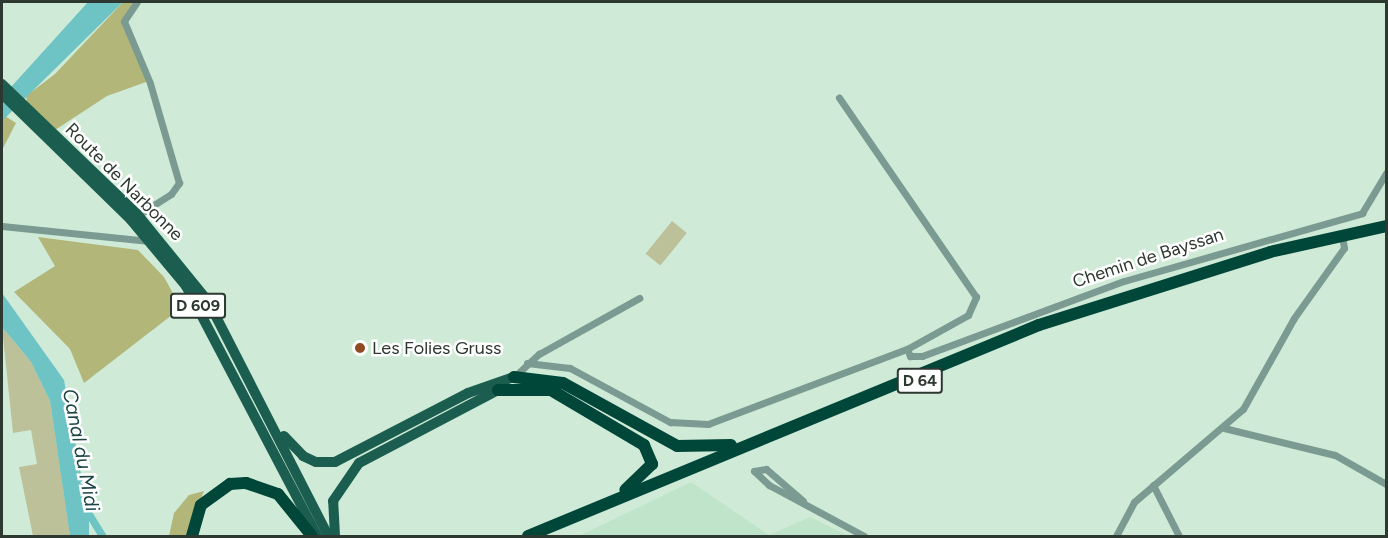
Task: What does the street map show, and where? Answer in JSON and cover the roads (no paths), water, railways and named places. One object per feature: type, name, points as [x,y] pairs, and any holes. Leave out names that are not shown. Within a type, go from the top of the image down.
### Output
[{"type":"highway","name":"D 64","points":[[528,536],[829,411],[1098,307],[1227,265],[1386,226]]},
{"type":"highway","name":"D 64","points":[[544,537],[1098,307]]},
{"type":"highway","points":[[514,377],[563,383],[664,441],[702,449],[745,440],[829,411]]},
{"type":"highway","points":[[498,390],[525,387],[575,400],[644,445],[652,464],[633,487],[528,536]]},
{"type":"highway","points":[[192,537],[201,505],[230,484],[246,483],[278,494],[312,537]]},
{"type":"highway","points":[[551,537],[570,527]]},
{"type":"main road","name":"Route de Narbonne","points":[[2,84],[26,112],[168,248],[208,301],[246,371],[328,537]]},
{"type":"main road","name":"Route de Narbonne","points":[[2,94],[26,112]]},
{"type":"main road","name":"Route de Narbonne","points":[[134,217],[207,321],[317,537]]},
{"type":"main road","points":[[246,371],[291,447],[316,462],[357,453],[468,393],[514,377]]},
{"type":"main road","points":[[335,537],[333,501],[359,463],[498,390]]},
{"type":"street","points":[[134,217],[171,194],[179,183],[150,83],[124,21],[137,2]]},
{"type":"street","points":[[527,363],[570,368],[651,413],[690,425],[730,418],[907,349],[968,315],[976,297],[839,98]]},
{"type":"street","name":"Chemin de Bayssan","points":[[907,349],[910,356],[922,356],[1114,284],[1362,213],[1386,173]]},
{"type":"street","points":[[2,226],[150,241],[168,248]]},
{"type":"street","points":[[1116,537],[1121,516],[1153,485],[1224,428],[1243,409],[1294,318],[1344,248],[1342,236]]},
{"type":"street","points":[[498,390],[527,363],[639,298]]},
{"type":"street","points":[[514,377],[525,387]]},
{"type":"street","points":[[1224,428],[1335,455],[1386,484]]},
{"type":"street","points":[[803,501],[766,469],[753,471],[769,485],[803,501],[864,537]]},
{"type":"street","points":[[1153,485],[1179,537]]},
{"type":"water","points":[[88,2],[123,2],[2,121],[2,97]]},
{"type":"water","points":[[2,293],[64,380],[86,502],[107,536],[98,536],[89,521],[89,536],[70,536],[50,401],[31,362],[2,327]]},
{"type":"place","name":"Les Folies Gruss","points":[[360,348]]},
{"type":"water label","name":"Canal du Midi","points":[[81,450]]}]
